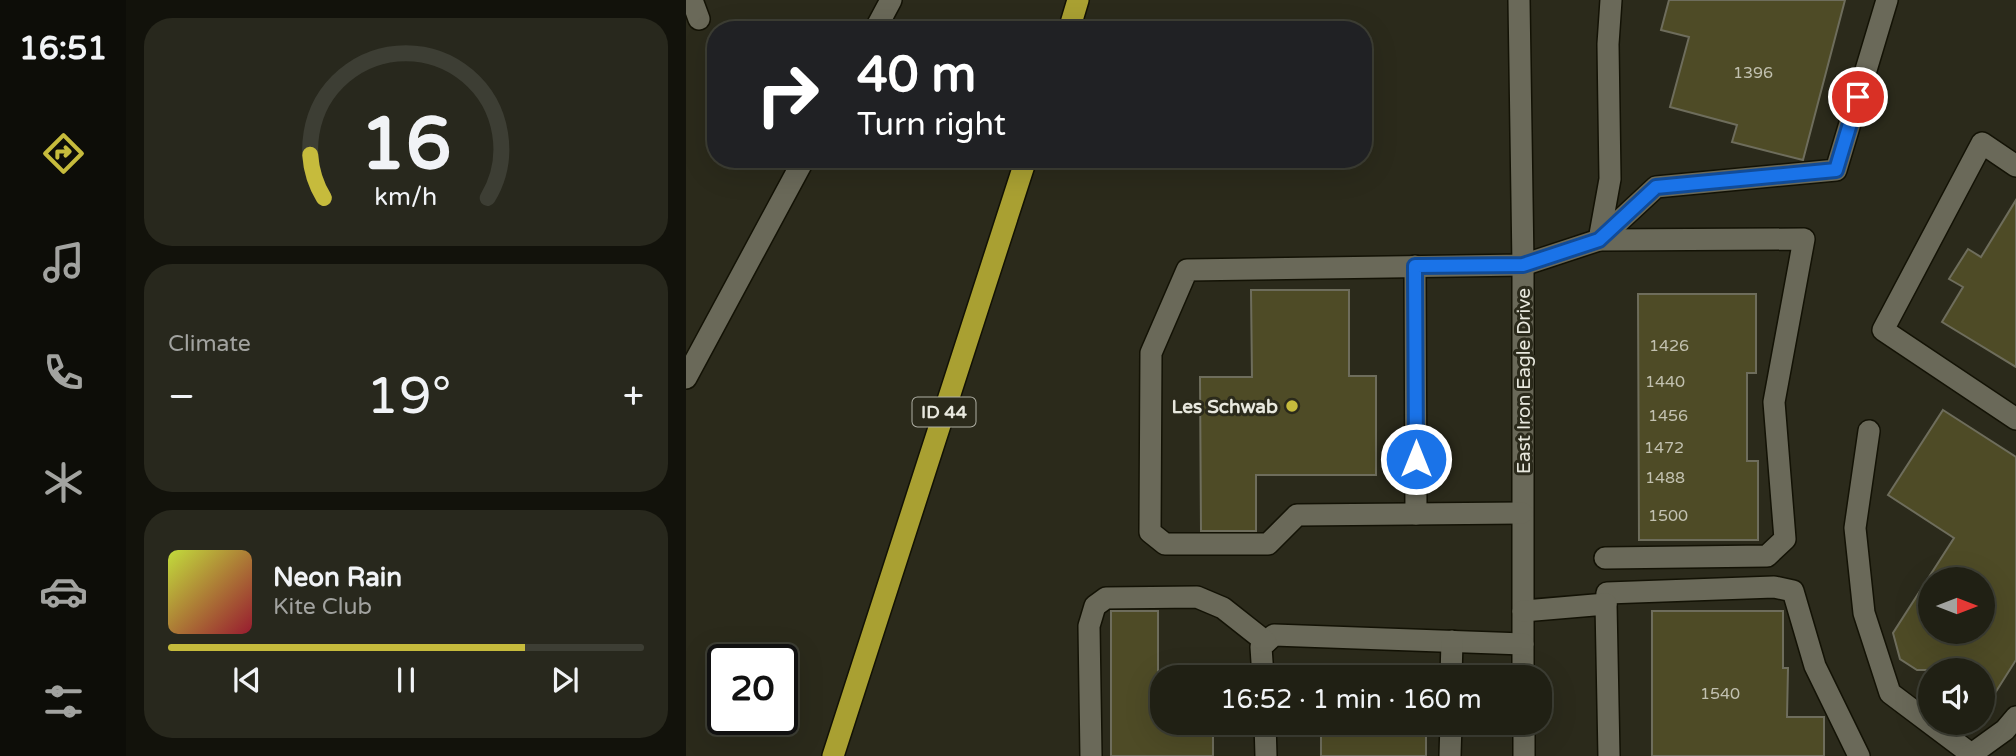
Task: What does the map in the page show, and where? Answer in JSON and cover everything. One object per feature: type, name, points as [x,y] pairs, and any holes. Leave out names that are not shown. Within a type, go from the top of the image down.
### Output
[{"type":"highway","points":[[1072,21],[1078,0]]},
{"type":"highway","name":"ID 44","points":[[833,756],[1024,168]]},
{"type":"street","points":[[880,21],[891,0]]},
{"type":"street","name":"East Iron Eagle Drive","points":[[1519,0],[1523,265],[1523,665]]},
{"type":"street","points":[[1599,240],[1610,179],[1608,44],[1611,0]]},
{"type":"street","points":[[1599,240],[1656,187],[1836,170],[1887,0]]},
{"type":"street","points":[[2016,166],[1982,143],[1883,330],[2016,419]]},
{"type":"street","points":[[686,378],[799,168]]},
{"type":"street","points":[[1522,513],[1297,514],[1268,544],[1165,544],[1150,532],[1151,354],[1188,270],[1523,265],[1599,240],[1804,239],[1774,402],[1785,539],[1767,555],[1605,558]]},
{"type":"street","points":[[1415,266],[1416,514]]},
{"type":"street","points":[[1869,431],[1855,528],[1864,613],[1890,693],[1970,755],[2005,730],[2016,717]]},
{"type":"street","points":[[1609,756],[1607,593],[1774,587],[1793,592],[1815,666],[1859,756]]},
{"type":"street","points":[[1091,756],[1089,626],[1095,606],[1106,598],[1197,597],[1223,608],[1266,642]]},
{"type":"street","points":[[1523,611],[1606,604]]},
{"type":"street","points":[[1262,665],[1261,647],[1274,635],[1523,644]]},
{"type":"street","points":[[1451,665],[1452,641]]},
{"type":"street","points":[[1265,735],[1266,756]]},
{"type":"street","points":[[1450,756],[1451,735]]},
{"type":"street","points":[[1524,735],[1524,756]]},
{"type":"building","points":[[1669,0],[1845,0],[1803,160],[1732,142],[1737,125],[1670,107],[1689,37],[1661,30]]},
{"type":"building","points":[[2016,200],[2016,367],[1942,322],[1963,287],[1949,279],[1968,249],[1981,257]]},
{"type":"building","points":[[1251,290],[1349,290],[1349,376],[1376,376],[1376,475],[1256,475],[1256,531],[1201,531],[1200,377],[1252,377]]},
{"type":"building","points":[[1638,294],[1756,294],[1756,373],[1747,373],[1747,461],[1758,461],[1758,540],[1639,540]]},
{"type":"building","points":[[1943,410],[2016,457],[2016,660],[1995,693],[1995,658],[1918,658],[1917,670],[1900,659],[1893,633],[1918,594],[1918,644],[1995,644],[1995,567],[1935,567],[1954,538],[1888,495]]},
{"type":"building","points":[[1111,611],[1158,611],[1158,665],[1150,665],[1150,735],[1213,735],[1213,756],[1111,756]]},
{"type":"building","points":[[1652,611],[1783,611],[1783,668],[1788,668],[1787,717],[1824,717],[1824,756],[1652,756]]},
{"type":"building","points":[[1321,735],[1426,735],[1426,756],[1321,756]]},
{"type":"place","name":"Les Schwab","points":[[1292,406]]},
{"type":"route","points":[[1416,459],[1415,266],[1523,265],[1599,240],[1656,187],[1836,170],[1858,97]]}]
